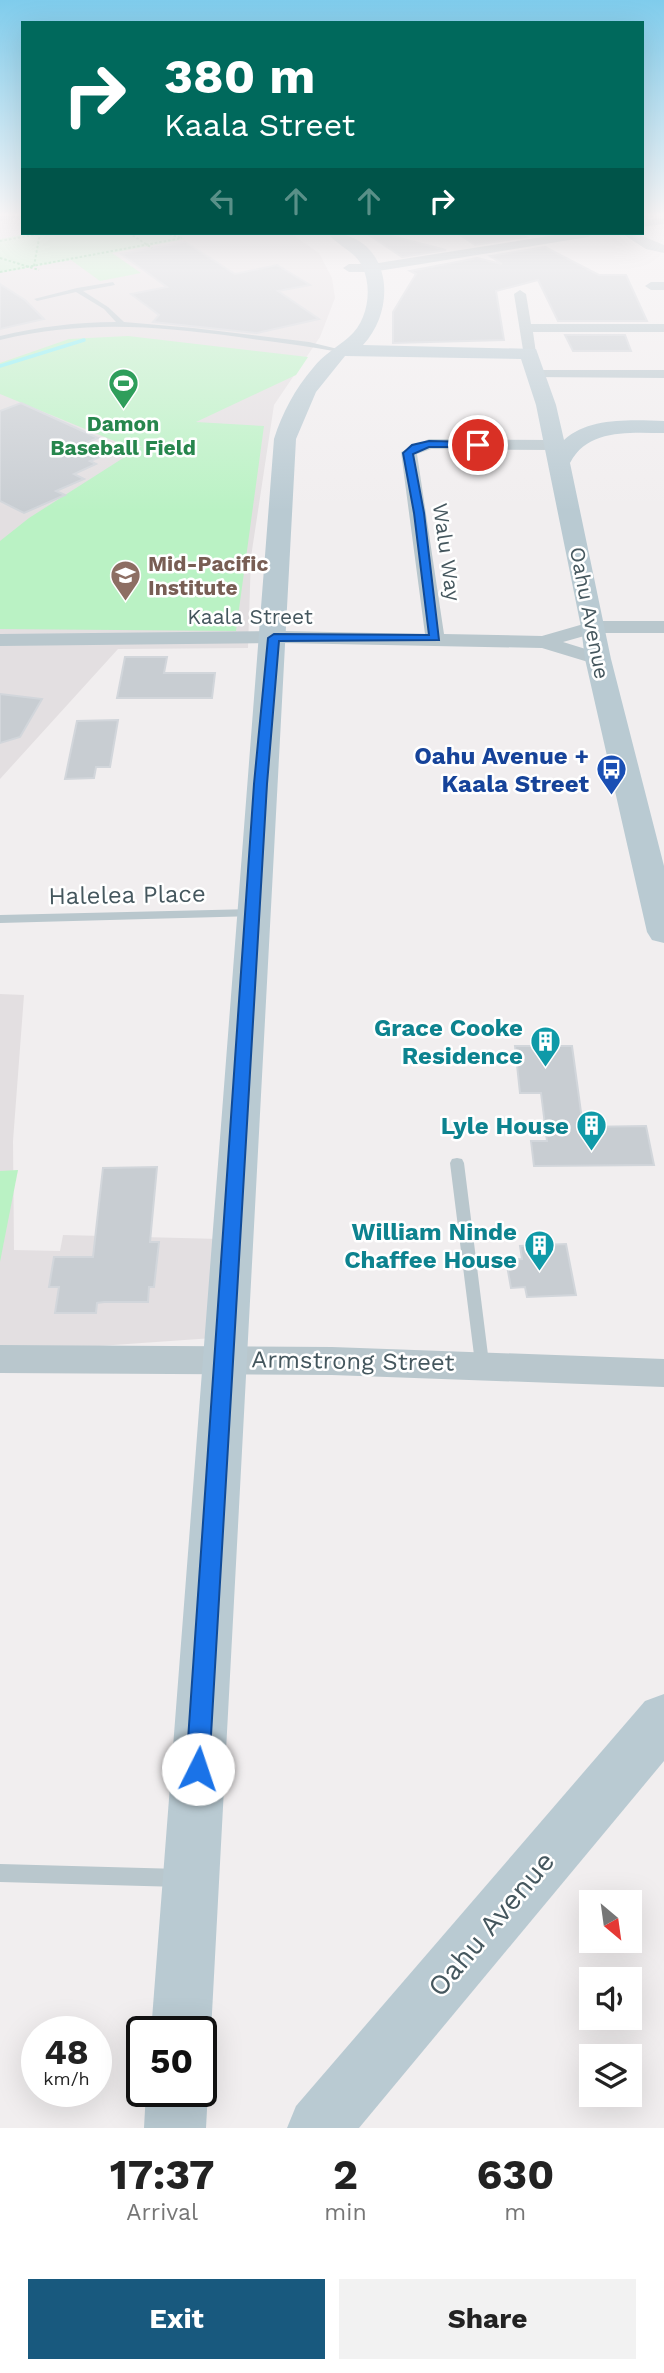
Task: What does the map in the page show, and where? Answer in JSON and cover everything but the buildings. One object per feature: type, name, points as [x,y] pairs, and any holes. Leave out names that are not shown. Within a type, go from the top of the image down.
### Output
[{"type":"main road","points":[[182,2016],[285,439],[290,420],[301,399],[339,351],[358,340],[373,312]]},
{"type":"main road","points":[[339,351],[336,336],[341,328]]},
{"type":"main road","points":[[339,351],[529,353]]},
{"type":"main road","name":"Oahu Avenue","points":[[529,353],[546,405],[594,627],[598,659],[664,932]]},
{"type":"main road","points":[[546,405],[566,418],[613,428],[664,427]]},
{"type":"main road","points":[[554,446],[564,450],[573,441],[613,428]]},
{"type":"main road","points":[[554,446],[613,428]]},
{"type":"main road","name":"Oahu Avenue","points":[[318,2128],[664,1720]]},
{"type":"main road","points":[[175,2128],[176,2107]]},
{"type":"street","name":"Oahu Avenue","points":[[523,312],[529,353]]},
{"type":"street","points":[[525,328],[664,328]]},
{"type":"street","points":[[537,374],[664,374]]},
{"type":"street","name":"Walu Way","points":[[435,638],[409,452],[429,444],[554,446]]},
{"type":"street","name":"Kaala Street","points":[[543,642],[594,627],[664,627]]},
{"type":"street","name":"Kaala Street","points":[[0,640],[435,638],[543,642],[598,659]]},
{"type":"street","name":"Armstrong Street","points":[[0,1359],[224,1358],[482,1363],[664,1373]]},
{"type":"lane","points":[[110,312],[121,323]]},
{"type":"lane","points":[[0,338],[68,324],[121,323],[309,344],[339,351]]},
{"type":"lane","points":[[0,346],[53,333],[106,330],[307,351],[339,351]]},
{"type":"lane","name":"Halelea Place","points":[[0,919],[254,914]]},
{"type":"lane","points":[[457,1163],[482,1363]]},
{"type":"lane","points":[[0,1873],[191,1878]]},
{"type":"shaded area","name":"Mid-Pacific Institute","points":[[0,312],[329,312],[320,337],[274,405],[251,557],[248,648],[118,649],[0,779]]},
{"type":"shaded area","points":[[0,994],[24,995],[13,1141],[14,1250],[60,1251],[63,1235],[221,1239],[227,1337],[0,1353]]},
{"type":"green space","name":"Mid-Pacific Institute","points":[[128,336],[308,357],[296,375],[196,422],[264,426],[236,631],[0,629],[0,541],[29,518],[142,446],[129,447],[0,394],[0,363],[69,339]]},
{"type":"green space","points":[[18,1170],[0,1262],[0,1171]]},
{"type":"waterway","points":[[0,366],[84,340]]},
{"type":"place","name":"Damon Baseball Field","points":[[123,410]]},
{"type":"place","name":"Mid-Pacific Institute","points":[[125,602]]},
{"type":"place","name":"Oahu Avenue + Kaala Street","points":[[612,797]]},
{"type":"place","name":"Grace Cooke Residence","points":[[546,1069]]},
{"type":"place","name":"Lyle House","points":[[592,1153]]},
{"type":"place","name":"William Ninde Chaffee House","points":[[540,1273]]},
{"type":"route","points":[[198,1769],[261,784],[274,638],[435,638],[419,513],[408,453],[415,447],[429,444],[478,445]]}]
